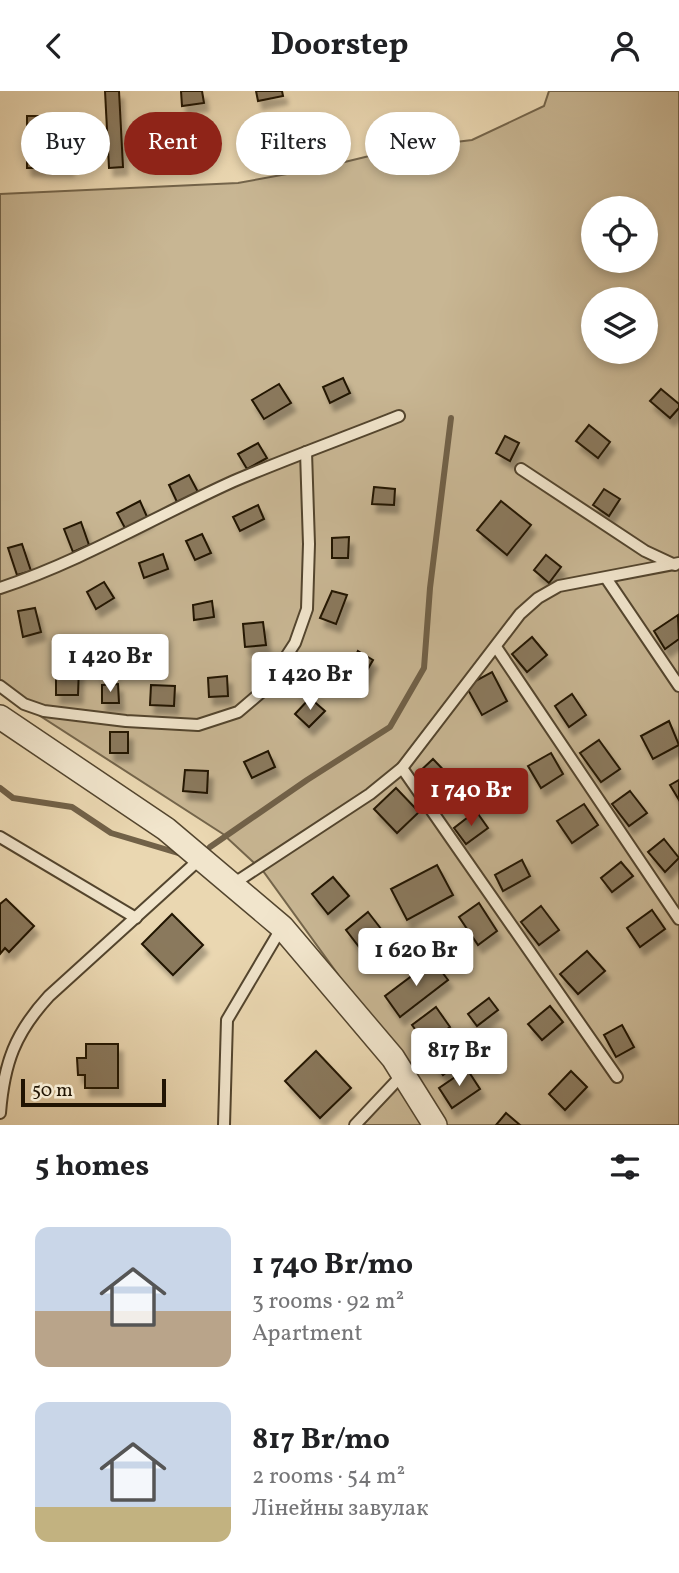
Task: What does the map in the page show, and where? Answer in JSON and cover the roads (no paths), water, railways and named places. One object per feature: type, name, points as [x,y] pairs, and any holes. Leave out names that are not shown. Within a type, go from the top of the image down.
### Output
[{"type":"street","points":[[0,717],[166,829],[282,927],[393,1058],[435,1125]]},
{"type":"lane","points":[[0,587],[25,579],[157,520],[233,482],[398,416]]},
{"type":"lane","points":[[0,686],[24,704],[44,711],[137,722],[198,725],[238,712],[265,689],[295,643],[307,609],[309,544],[306,452]]},
{"type":"lane","points":[[521,469],[645,551],[677,564]]},
{"type":"lane","points":[[233,884],[370,794],[402,768],[520,614],[538,598],[559,586],[677,564]]},
{"type":"lane","points":[[606,578],[679,686]]},
{"type":"lane","points":[[496,647],[679,919]]},
{"type":"lane","points":[[402,768],[617,1077]]},
{"type":"lane","points":[[0,837],[135,918]]},
{"type":"lane","points":[[0,1113],[3,1082],[12,1049],[31,1016],[49,996],[201,858]]},
{"type":"lane","points":[[224,1125],[227,1020],[282,927]]},
{"type":"lane","points":[[355,1125],[403,1074]]},
{"type":"waterway","points":[[210,847],[390,727],[424,668],[430,588],[451,418]]},
{"type":"waterway","points":[[0,788],[13,798],[72,807],[111,833],[178,853]]}]
